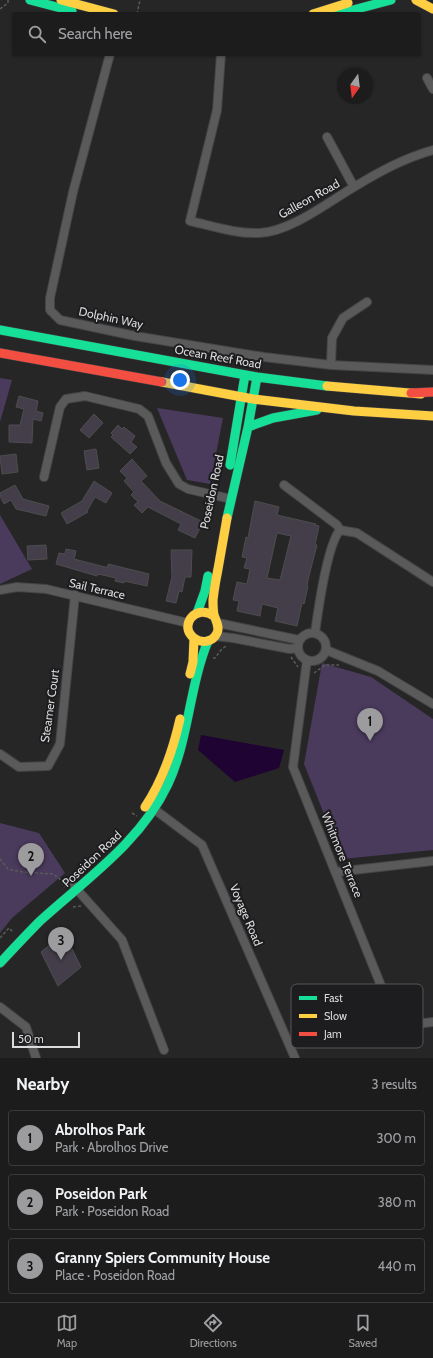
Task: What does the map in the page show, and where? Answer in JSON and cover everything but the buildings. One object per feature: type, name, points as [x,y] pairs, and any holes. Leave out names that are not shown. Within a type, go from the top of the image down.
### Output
[{"type":"main road","points":[[30,0],[75,12]]},
{"type":"main road","points":[[60,0],[106,12]]},
{"type":"main road","points":[[336,9],[359,0]]},
{"type":"main road","points":[[322,12],[391,0]]},
{"type":"main road","points":[[416,0],[423,2],[433,9]]},
{"type":"main road","name":"Ocean Reef Road","points":[[0,330],[257,376],[347,388],[411,393],[433,393]]},
{"type":"main road","points":[[0,353],[253,399],[362,412],[433,416]]},
{"type":"main road","name":"Poseidon Road","points":[[216,619],[213,601],[214,592],[238,421],[238,410],[245,374]]},
{"type":"main road","name":"Poseidon Road","points":[[196,612],[205,591],[227,498],[248,427],[257,376]]},
{"type":"main road","points":[[248,427],[269,418],[296,415],[326,408]]},
{"type":"main road","points":[[206,611],[216,619],[218,631],[211,639],[200,641],[194,638],[189,631],[188,623],[196,612],[206,611]]},
{"type":"main road","name":"Poseidon Road","points":[[151,807],[178,731],[193,662],[194,638]]},
{"type":"main road","name":"Poseidon Road","points":[[0,951],[24,926],[72,888],[113,859],[129,842],[170,779],[184,740],[202,656],[211,639]]},
{"type":"main road","name":"Poseidon Road","points":[[0,963],[72,888]]},
{"type":"street","name":"Dolphin Way","points":[[109,56],[73,192],[50,298],[50,310],[60,320],[135,336],[264,357],[332,365],[433,370]]},
{"type":"street","name":"Galleon Road","points":[[221,56],[217,110],[190,220],[244,233],[274,231],[295,223],[387,168],[416,155],[433,150]]},
{"type":"street","points":[[427,78],[433,89]]},
{"type":"street","points":[[327,137],[354,187]]},
{"type":"street","points":[[332,365],[332,338],[343,318],[367,302]]},
{"type":"street","points":[[44,477],[60,407],[66,399],[85,396],[139,409],[148,416],[166,463],[179,484],[188,489],[227,498]]},
{"type":"street","points":[[284,484],[337,525],[340,530],[357,533],[433,582]]},
{"type":"street","points":[[315,633],[319,603],[330,553],[335,537],[340,530]]},
{"type":"street","name":"Sail Terrace","points":[[0,590],[17,587],[46,589],[188,623]]},
{"type":"street","name":"Steamer Court","points":[[0,754],[19,766],[48,766],[60,744],[75,595]]},
{"type":"street","points":[[216,619],[299,644]]},
{"type":"street","points":[[211,639],[233,638],[290,648],[299,644],[307,633],[315,633],[320,635],[324,640],[326,650],[319,659],[312,661],[307,660],[302,656],[299,644]]},
{"type":"street","points":[[326,650],[378,671],[433,704]]},
{"type":"street","name":"Whitmore Terrace","points":[[307,660],[293,767],[380,984]]},
{"type":"street","name":"Voyage Road","points":[[151,807],[202,845],[294,1058]]},
{"type":"street","points":[[336,872],[433,861]]},
{"type":"street","points":[[72,888],[122,940],[164,1050]]},
{"type":"street","points":[[0,1006],[26,1027],[36,1058]]},
{"type":"street","name":"Whitmore Terrace","points":[[423,1023],[433,1022]]},
{"type":"path","points":[[0,9],[8,3],[8,0]]},
{"type":"path","points":[[137,12],[140,0]]},
{"type":"path","points":[[0,859],[8,869],[22,872],[53,874],[72,888]]},
{"type":"path","points":[[0,938],[10,928]]},
{"type":"shaded area","points":[[0,378],[12,380],[0,422]]},
{"type":"shaded area","points":[[157,408],[223,418],[210,484],[187,480]]},
{"type":"shaded area","points":[[0,515],[32,569],[0,584]]},
{"type":"shaded area","points":[[322,663],[371,677],[433,719],[433,850],[342,859],[304,764]]},
{"type":"shaded area","points":[[201,735],[284,750],[279,768],[235,782],[198,750]]},
{"type":"shaded area","points":[[0,823],[39,833],[65,873],[12,918],[0,933]]},
{"type":"traffic: fast","points":[[30,0],[72,11]]},
{"type":"traffic: fast","points":[[346,12],[391,0]]},
{"type":"traffic: fast","points":[[0,330],[257,377],[327,386]]},
{"type":"traffic: fast","points":[[230,465],[245,375]]},
{"type":"traffic: fast","points":[[227,518],[248,427],[257,377]]},
{"type":"traffic: fast","points":[[248,427],[273,418],[317,410]]},
{"type":"traffic: fast","points":[[197,613],[205,591],[208,576]]},
{"type":"traffic: fast","points":[[0,963],[40,921],[111,859],[143,824],[156,805],[168,784],[175,767],[185,731],[197,676],[208,641]]},
{"type":"traffic: slow","points":[[61,0],[106,12]]},
{"type":"traffic: slow","points":[[416,0],[433,9]]},
{"type":"traffic: slow","points":[[319,12],[348,3]]},
{"type":"traffic: slow","points":[[162,382],[253,399],[354,411],[433,416]]},
{"type":"traffic: slow","points":[[327,386],[421,394]]},
{"type":"traffic: slow","points":[[214,616],[201,612],[191,618],[188,628],[194,638],[200,641],[207,641],[213,638],[218,631],[213,600],[227,518]]},
{"type":"traffic: slow","points":[[190,674],[193,662],[194,638]]},
{"type":"traffic: slow","points":[[145,807],[167,764],[180,719]]},
{"type":"traffic: jam","points":[[0,353],[162,382]]},
{"type":"traffic: jam","points":[[411,393],[433,392]]},
{"type":"place","name":"Abrolhos Park","points":[[370,741]]},
{"type":"place","name":"Poseidon Park","points":[[31,876]]},
{"type":"place","name":"Granny Spiers Community House","points":[[61,960]]}]
